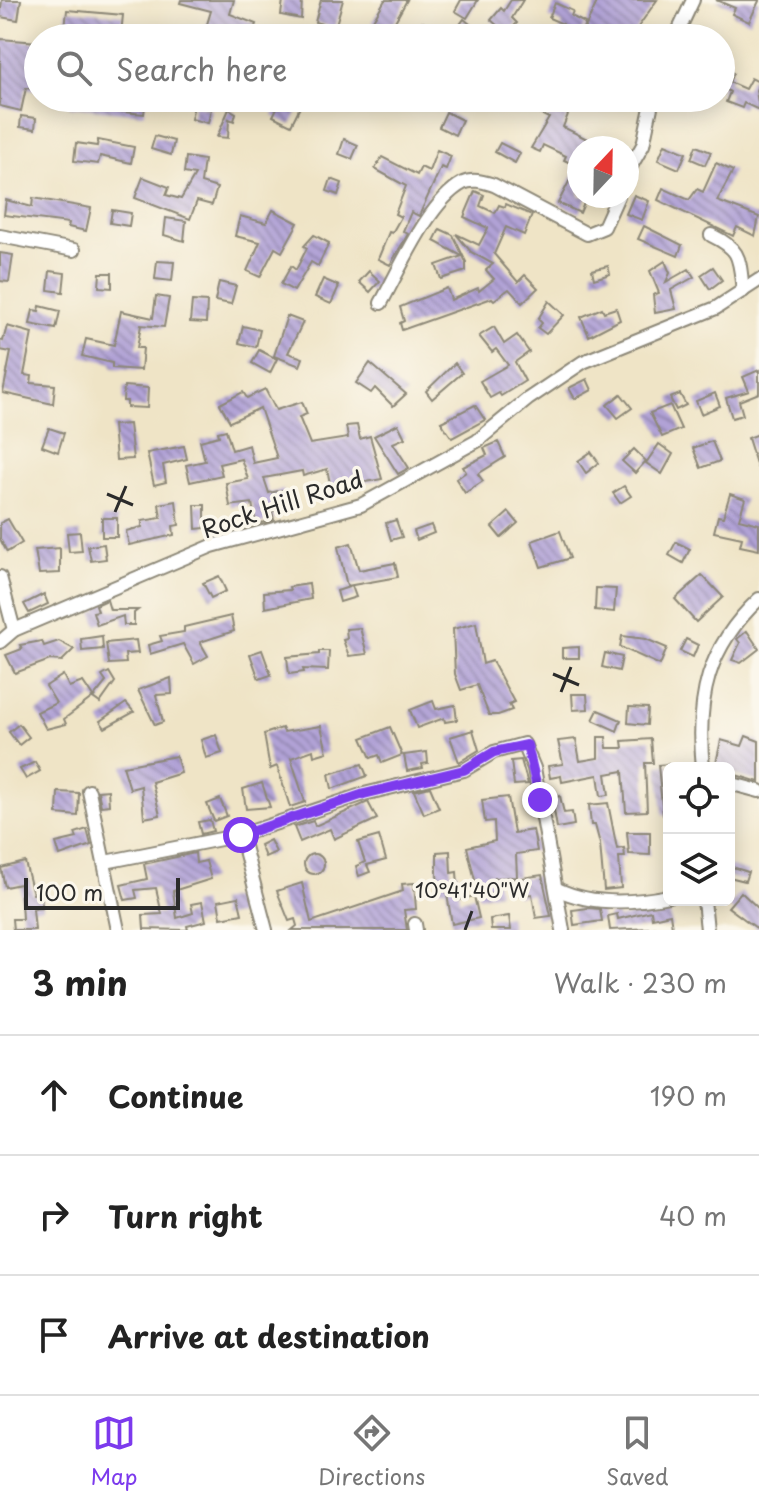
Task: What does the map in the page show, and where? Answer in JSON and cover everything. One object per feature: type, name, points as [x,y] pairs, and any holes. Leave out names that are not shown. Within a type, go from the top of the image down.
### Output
[{"type":"street","points":[[682,24],[693,0]]},
{"type":"street","points":[[639,152],[650,112]]},
{"type":"street","points":[[381,303],[433,213],[462,183],[480,180],[494,185],[574,230],[587,234],[597,233],[604,227],[613,208]]},
{"type":"street","points":[[711,235],[734,247],[738,254],[743,291]]},
{"type":"street","points":[[0,236],[74,250]]},
{"type":"street","name":"Rock Hill Road","points":[[0,642],[14,630],[212,546],[361,505],[477,441],[528,399],[583,362],[716,308],[759,280]]},
{"type":"street","points":[[0,577],[14,630]]},
{"type":"street","points":[[703,762],[700,714],[710,668],[724,638],[759,599]]},
{"type":"street","points":[[105,862],[241,835],[364,794],[464,770],[494,752],[524,744],[531,756],[563,930]]},
{"type":"street","points":[[735,785],[759,791]]},
{"type":"street","points":[[89,791],[118,930]]},
{"type":"street","points":[[241,835],[266,930]]},
{"type":"street","points":[[557,889],[586,899],[611,901],[663,897]]},
{"type":"street","points":[[705,906],[707,930]]},
{"type":"building","points":[[2,0],[21,0],[18,20],[0,17]]},
{"type":"building","points":[[181,0],[234,0],[230,14],[256,24],[207,24],[211,11],[180,3]]},
{"type":"building","points":[[283,0],[302,0],[301,19],[281,15]]},
{"type":"building","points":[[321,0],[343,0],[336,24],[315,22]]},
{"type":"building","points":[[385,0],[407,0],[394,24],[372,22]]},
{"type":"building","points":[[461,0],[478,0],[467,18],[455,11]]},
{"type":"building","points":[[511,0],[523,0],[512,18],[516,24],[496,24],[491,20],[501,8],[504,11]]},
{"type":"building","points":[[598,0],[657,0],[640,24],[587,24]]},
{"type":"building","points":[[716,0],[759,1],[749,22],[732,14],[735,8]]},
{"type":"building","points":[[555,3],[573,11],[571,16],[585,23],[563,24],[549,18]]},
{"type":"building","points":[[67,10],[123,15],[122,24],[66,24]]},
{"type":"building","points":[[0,39],[24,41],[24,97],[21,111],[0,106]]},
{"type":"building","points":[[751,78],[759,82],[756,90],[759,110],[744,103],[742,108],[735,105],[735,85],[745,89]]},
{"type":"building","points":[[192,112],[210,112],[208,123],[191,119]]},
{"type":"building","points":[[228,112],[236,113],[234,121],[229,119],[228,138],[217,137]]},
{"type":"building","points":[[275,112],[298,112],[291,125],[273,116]]},
{"type":"building","points":[[446,112],[462,120],[455,135],[439,127]]},
{"type":"building","points":[[536,112],[569,112],[563,127],[581,136],[567,136],[567,161],[564,160],[566,156],[543,145],[540,152],[531,148],[549,118]]},
{"type":"building","points":[[21,116],[36,118],[35,129],[20,127]]},
{"type":"building","points":[[155,136],[174,141],[171,155],[151,149]]},
{"type":"building","points":[[344,139],[358,145],[352,159],[339,154]]},
{"type":"building","points":[[98,140],[134,147],[131,163],[100,156],[98,164],[74,161],[76,143],[97,146]]},
{"type":"building","points":[[500,143],[520,153],[515,163],[495,152]]},
{"type":"building","points":[[665,144],[686,153],[679,169],[658,160]]},
{"type":"building","points":[[696,146],[711,152],[705,165],[691,159]]},
{"type":"building","points":[[437,150],[451,156],[446,169],[441,167],[419,216],[411,212],[403,231],[408,234],[390,265],[378,259],[389,232],[392,233],[401,217],[395,214],[406,186],[375,169],[382,157],[417,175],[421,167],[429,171]]},
{"type":"building","points":[[186,157],[204,160],[201,183],[217,188],[212,205],[197,201],[190,219],[135,198],[143,177],[169,187],[166,195],[181,199],[195,175],[184,173]]},
{"type":"building","points":[[716,163],[733,171],[717,201],[759,217],[755,236],[737,227],[733,236],[658,200],[663,188],[689,200],[697,189],[703,192]]},
{"type":"building","points":[[331,179],[342,183],[338,195],[327,191]]},
{"type":"building","points":[[567,185],[567,207],[558,203]]},
{"type":"building","points":[[475,191],[484,195],[480,206],[495,213],[499,205],[505,207],[506,204],[532,215],[524,235],[506,227],[494,254],[518,282],[525,275],[538,288],[522,303],[509,289],[494,300],[492,298],[402,330],[400,323],[404,321],[400,307],[447,288],[451,300],[478,288],[479,291],[494,279],[486,270],[493,264],[471,252],[456,234],[479,245],[488,228],[464,217]]},
{"type":"building","points":[[639,197],[649,201],[642,220],[626,214],[629,208],[639,208]]},
{"type":"building","points":[[33,198],[91,208],[86,231],[68,227],[69,223],[4,215],[6,200],[32,207]]},
{"type":"building","points":[[112,210],[131,213],[129,226],[110,223]]},
{"type":"building","points":[[273,210],[298,223],[282,252],[275,248],[260,277],[247,271],[260,242],[235,236],[240,216],[266,223]]},
{"type":"building","points":[[166,218],[186,221],[184,241],[164,235]]},
{"type":"building","points":[[644,226],[682,245],[678,256],[638,239]]},
{"type":"building","points":[[440,229],[453,235],[466,262],[466,271],[441,279],[436,265],[462,256],[434,241]]},
{"type":"building","points":[[314,235],[329,243],[318,266],[311,262],[294,291],[281,284],[291,266],[296,270],[307,248],[304,246]]},
{"type":"building","points":[[0,253],[13,255],[9,282],[0,281]]},
{"type":"building","points":[[157,261],[174,262],[172,281],[155,279]]},
{"type":"building","points":[[665,261],[670,273],[666,282],[689,269],[694,277],[671,290],[676,309],[655,313],[653,295],[659,293],[650,271]]},
{"type":"building","points":[[608,266],[610,274],[594,279],[592,270]]},
{"type":"building","points":[[713,267],[722,280],[710,289],[701,275]]},
{"type":"building","points":[[50,271],[65,273],[63,292],[48,290]]},
{"type":"building","points":[[369,271],[380,281],[370,292],[359,282]]},
{"type":"building","points":[[100,273],[112,273],[112,288],[99,287]]},
{"type":"building","points":[[323,279],[339,286],[331,304],[315,297]]},
{"type":"building","points":[[219,282],[236,286],[231,304],[215,301]]},
{"type":"building","points":[[156,296],[169,298],[164,327],[141,325],[137,348],[143,348],[141,370],[112,368],[112,363],[82,356],[86,339],[114,345],[121,311],[153,318]]},
{"type":"building","points":[[192,301],[207,302],[206,323],[190,322]]},
{"type":"building","points":[[549,301],[564,315],[546,334],[538,328],[542,323],[538,319]]},
{"type":"building","points":[[40,306],[60,311],[56,329],[30,324],[33,310],[39,311]]},
{"type":"building","points":[[602,308],[604,312],[616,308],[620,320],[589,336],[581,317]]},
{"type":"building","points":[[287,316],[303,322],[288,353],[303,358],[300,366],[274,356]]},
{"type":"building","points":[[7,326],[32,333],[24,375],[32,376],[31,383],[55,385],[53,404],[3,393],[11,352],[0,350],[0,340],[3,341]]},
{"type":"building","points":[[243,326],[260,330],[256,347],[239,343]]},
{"type":"building","points":[[494,327],[504,344],[517,335],[529,352],[515,362],[525,381],[501,396],[499,393],[490,398],[480,381],[508,365],[496,349],[492,352],[479,336]]},
{"type":"building","points":[[259,350],[277,359],[270,373],[252,363]]},
{"type":"building","points":[[370,363],[406,394],[393,406],[375,388],[371,393],[356,383]]},
{"type":"building","points":[[455,363],[462,373],[432,399],[426,391]]},
{"type":"building","points":[[759,370],[759,393],[739,401],[743,415],[732,418],[726,398],[749,391],[743,377]]},
{"type":"building","points":[[587,379],[592,390],[575,399],[569,388]]},
{"type":"building","points":[[124,386],[148,388],[147,408],[127,407],[127,401],[123,401]]},
{"type":"building","points":[[265,389],[276,410],[302,402],[307,414],[299,417],[310,444],[348,438],[346,426],[357,425],[360,439],[370,436],[382,479],[331,488],[327,469],[303,476],[302,471],[264,478],[269,493],[283,490],[288,508],[272,511],[274,520],[256,524],[252,503],[230,506],[226,483],[248,479],[241,459],[219,464],[222,475],[190,482],[186,465],[205,461],[200,441],[219,436],[218,432],[226,430],[232,450],[249,445],[253,463],[277,458],[260,408],[230,422],[220,404],[243,392],[247,398]]},
{"type":"building","points":[[715,393],[720,406],[701,414],[696,401]]},
{"type":"building","points":[[621,394],[632,408],[618,418],[607,405]]},
{"type":"building","points":[[680,394],[686,405],[676,410],[670,398]]},
{"type":"building","points":[[475,405],[485,420],[452,438],[441,422]]},
{"type":"building","points":[[670,405],[681,429],[662,437],[650,413]]},
{"type":"building","points":[[129,424],[133,459],[116,460],[113,425]]},
{"type":"building","points":[[398,424],[405,438],[393,443],[409,468],[398,474],[374,436]]},
{"type":"building","points":[[49,428],[64,433],[58,452],[42,446]]},
{"type":"building","points":[[759,434],[759,467],[757,467],[748,438]]},
{"type":"building","points":[[712,441],[720,461],[701,468],[693,448]]},
{"type":"building","points":[[498,442],[505,457],[478,474],[483,481],[465,493],[456,479],[466,472],[463,467],[487,455],[484,448]]},
{"type":"building","points":[[659,444],[673,454],[662,474],[646,463]]},
{"type":"building","points":[[184,446],[187,459],[163,465],[166,482],[154,485],[147,453]]},
{"type":"building","points":[[634,449],[646,461],[635,473],[622,461]]},
{"type":"building","points":[[591,452],[599,463],[586,473],[578,461]]},
{"type":"building","points":[[624,486],[631,496],[620,503],[613,493]]},
{"type":"building","points":[[730,494],[745,499],[739,519],[759,524],[759,550],[740,546],[742,538],[714,532],[718,516],[723,517]]},
{"type":"building","points":[[176,501],[179,525],[173,526],[174,535],[129,545],[126,531],[142,527],[142,521],[161,518],[159,504]]},
{"type":"building","points":[[195,505],[205,505],[205,528],[196,529]]},
{"type":"building","points":[[509,512],[518,523],[501,538],[492,527]]},
{"type":"building","points":[[102,518],[117,518],[117,537],[102,537]]},
{"type":"building","points":[[8,519],[22,543],[7,552],[0,539],[0,523]]},
{"type":"building","points":[[396,520],[402,537],[391,540],[386,523]]},
{"type":"building","points":[[431,525],[434,533],[417,540],[414,531]]},
{"type":"building","points":[[560,531],[570,558],[541,567],[532,541]]},
{"type":"building","points":[[80,532],[82,551],[69,552],[67,533]]},
{"type":"building","points":[[676,542],[690,549],[683,563],[669,555]]},
{"type":"building","points":[[351,543],[359,570],[395,563],[398,577],[347,586],[338,547]]},
{"type":"building","points":[[104,544],[106,559],[91,561],[88,546]]},
{"type":"building","points":[[60,548],[60,573],[39,574],[35,550]]},
{"type":"building","points":[[702,575],[723,597],[696,622],[675,599]]},
{"type":"building","points":[[219,576],[226,591],[211,598],[203,583]]},
{"type":"building","points":[[309,584],[311,599],[265,608],[264,592],[290,590],[289,587]]},
{"type":"building","points":[[352,586],[356,597],[340,602],[337,591]]},
{"type":"building","points":[[596,588],[616,589],[614,612],[595,610]]},
{"type":"building","points":[[44,594],[48,604],[29,613],[24,604]]},
{"type":"building","points":[[107,600],[110,610],[138,610],[134,613],[134,625],[124,625],[123,616],[97,625],[93,612],[98,611],[96,605]]},
{"type":"building","points":[[231,616],[234,631],[200,642],[208,656],[194,664],[183,644],[150,654],[148,645],[162,641],[160,636],[184,632],[184,627]]},
{"type":"building","points":[[476,623],[483,664],[492,661],[514,702],[509,704],[512,710],[498,715],[489,715],[477,685],[461,690],[455,674],[453,629]]},
{"type":"building","points":[[360,628],[367,654],[349,656],[343,640],[347,639],[346,629]]},
{"type":"building","points":[[747,631],[759,649],[741,663],[732,660],[740,643],[737,639]]},
{"type":"building","points":[[102,636],[103,649],[82,651],[81,639]]},
{"type":"building","points":[[622,636],[646,639],[667,648],[660,665],[620,647]]},
{"type":"building","points":[[686,639],[698,645],[693,657],[680,651]]},
{"type":"building","points":[[136,640],[138,653],[125,654],[126,663],[109,664],[106,643]]},
{"type":"building","points":[[42,641],[44,646],[59,641],[74,649],[62,661],[50,660],[15,673],[6,655],[22,649],[20,645]]},
{"type":"building","points":[[579,647],[579,658],[562,658],[562,648]]},
{"type":"building","points":[[262,650],[271,675],[259,679],[250,654]]},
{"type":"building","points":[[319,651],[329,651],[328,670],[303,669],[304,672],[289,674],[287,657],[319,654]]},
{"type":"building","points":[[605,653],[622,657],[619,671],[602,667]]},
{"type":"building","points":[[109,672],[115,682],[100,703],[93,698],[106,682],[102,676]]},
{"type":"building","points":[[63,675],[69,687],[83,682],[93,697],[64,719],[66,724],[46,729],[37,712],[56,703],[46,686]]},
{"type":"building","points":[[171,678],[172,694],[156,695],[163,722],[155,725],[138,690]]},
{"type":"building","points":[[572,694],[587,694],[588,709],[573,710]]},
{"type":"building","points":[[433,701],[436,709],[455,705],[457,720],[445,722],[444,718],[417,728],[410,710]]},
{"type":"building","points":[[126,703],[134,712],[105,728],[100,721]]},
{"type":"building","points":[[629,707],[648,708],[647,725],[628,723]]},
{"type":"building","points":[[598,710],[621,720],[617,731],[593,720]]},
{"type":"building","points":[[19,724],[29,737],[19,745],[9,732]]},
{"type":"building","points":[[321,726],[327,752],[314,756],[313,750],[291,758],[305,802],[290,807],[277,766],[270,769],[264,734],[282,728],[284,732]]},
{"type":"building","points":[[390,727],[402,755],[382,763],[379,755],[371,758],[362,738]]},
{"type":"building","points":[[473,730],[479,750],[459,762],[450,737]]},
{"type":"building","points":[[216,735],[222,753],[206,758],[201,740]]},
{"type":"building","points":[[746,736],[759,741],[759,782],[735,775],[735,762],[716,762],[721,740],[742,746]]},
{"type":"building","points":[[598,737],[606,737],[607,748],[623,748],[622,741],[651,739],[653,763],[645,763],[647,811],[626,812],[623,771],[606,774],[609,795],[601,796],[598,775],[562,782],[561,776],[550,778],[548,766],[563,764],[558,741],[576,739],[580,761],[598,758]]},
{"type":"building","points":[[427,752],[428,763],[422,764],[423,768],[407,771],[404,755]]},
{"type":"building","points":[[176,756],[181,773],[152,782],[160,815],[144,818],[141,786],[130,789],[123,766]]},
{"type":"building","points":[[521,760],[528,784],[514,785],[511,761]]},
{"type":"building","points":[[35,762],[40,771],[26,779],[20,769]]},
{"type":"building","points":[[362,764],[367,776],[332,789],[329,774]]},
{"type":"building","points":[[658,765],[663,765],[663,815]]},
{"type":"building","points":[[262,783],[270,807],[246,809],[243,789]]},
{"type":"building","points":[[430,787],[439,808],[424,814],[414,791]]},
{"type":"building","points":[[108,790],[109,805],[101,806],[98,791]]},
{"type":"building","points":[[58,792],[79,793],[78,816],[57,814]]},
{"type":"building","points":[[560,796],[564,813],[572,812],[574,825],[557,828],[552,798]]},
{"type":"building","points":[[508,797],[514,833],[533,830],[537,851],[516,854],[517,877],[495,878],[499,892],[479,897],[467,847],[495,841],[494,821],[485,822],[482,800]]},
{"type":"building","points":[[220,799],[227,816],[214,821],[207,804]]},
{"type":"building","points":[[368,802],[377,819],[334,839],[330,829],[300,842],[294,827],[313,821],[315,826]]},
{"type":"building","points":[[608,803],[617,849],[624,848],[625,857],[619,857],[621,888],[604,890],[600,844],[595,825],[591,825],[589,805]]},
{"type":"building","points":[[210,820],[213,831],[201,834],[198,822]]},
{"type":"building","points":[[87,829],[91,845],[60,856],[56,843],[77,838],[75,833]]},
{"type":"building","points":[[627,832],[650,832],[650,855],[629,854]]},
{"type":"building","points":[[379,836],[386,860],[367,865],[370,872],[359,876],[356,866],[365,862],[358,842]]},
{"type":"building","points":[[270,840],[276,852],[265,857],[260,845]]},
{"type":"building","points":[[450,851],[451,873],[457,872],[459,900],[474,896],[479,918],[452,924],[446,888],[438,889],[437,874],[437,852]]},
{"type":"building","points":[[195,853],[196,863],[206,861],[211,879],[173,891],[177,918],[193,913],[191,904],[202,902],[206,921],[187,926],[188,930],[144,929],[143,915],[162,914],[156,888],[135,890],[137,898],[125,900],[121,885],[147,879],[144,864]]},
{"type":"building","points":[[314,854],[321,857],[324,864],[321,871],[314,874],[307,871],[304,864],[307,857]]},
{"type":"building","points":[[25,862],[33,894],[41,894],[42,908],[33,909],[35,930],[13,930],[12,919],[22,919],[20,884],[5,887],[1,868]]},
{"type":"building","points":[[735,868],[748,872],[745,881],[735,878]]},
{"type":"building","points":[[542,875],[551,916],[536,918],[532,894],[517,896],[514,879]]},
{"type":"building","points":[[302,883],[311,922],[403,891],[402,884],[414,883],[416,909],[404,910],[407,930],[292,930],[297,926],[295,919],[289,921],[277,891]]},
{"type":"building","points":[[741,892],[759,909],[759,930],[728,907],[735,906],[735,899]]},
{"type":"building","points":[[238,897],[242,914],[221,918],[218,901]]},
{"type":"building","points":[[600,909],[602,921],[574,925],[572,910]]},
{"type":"building","points":[[651,911],[652,918],[670,914],[672,927],[610,930],[608,916],[617,914],[618,919]]},
{"type":"building","points":[[509,916],[511,930],[491,930],[490,919]]},
{"type":"route","points":[[241,835],[364,794],[464,770],[494,752],[521,744],[527,745],[531,756],[540,800]]}]
